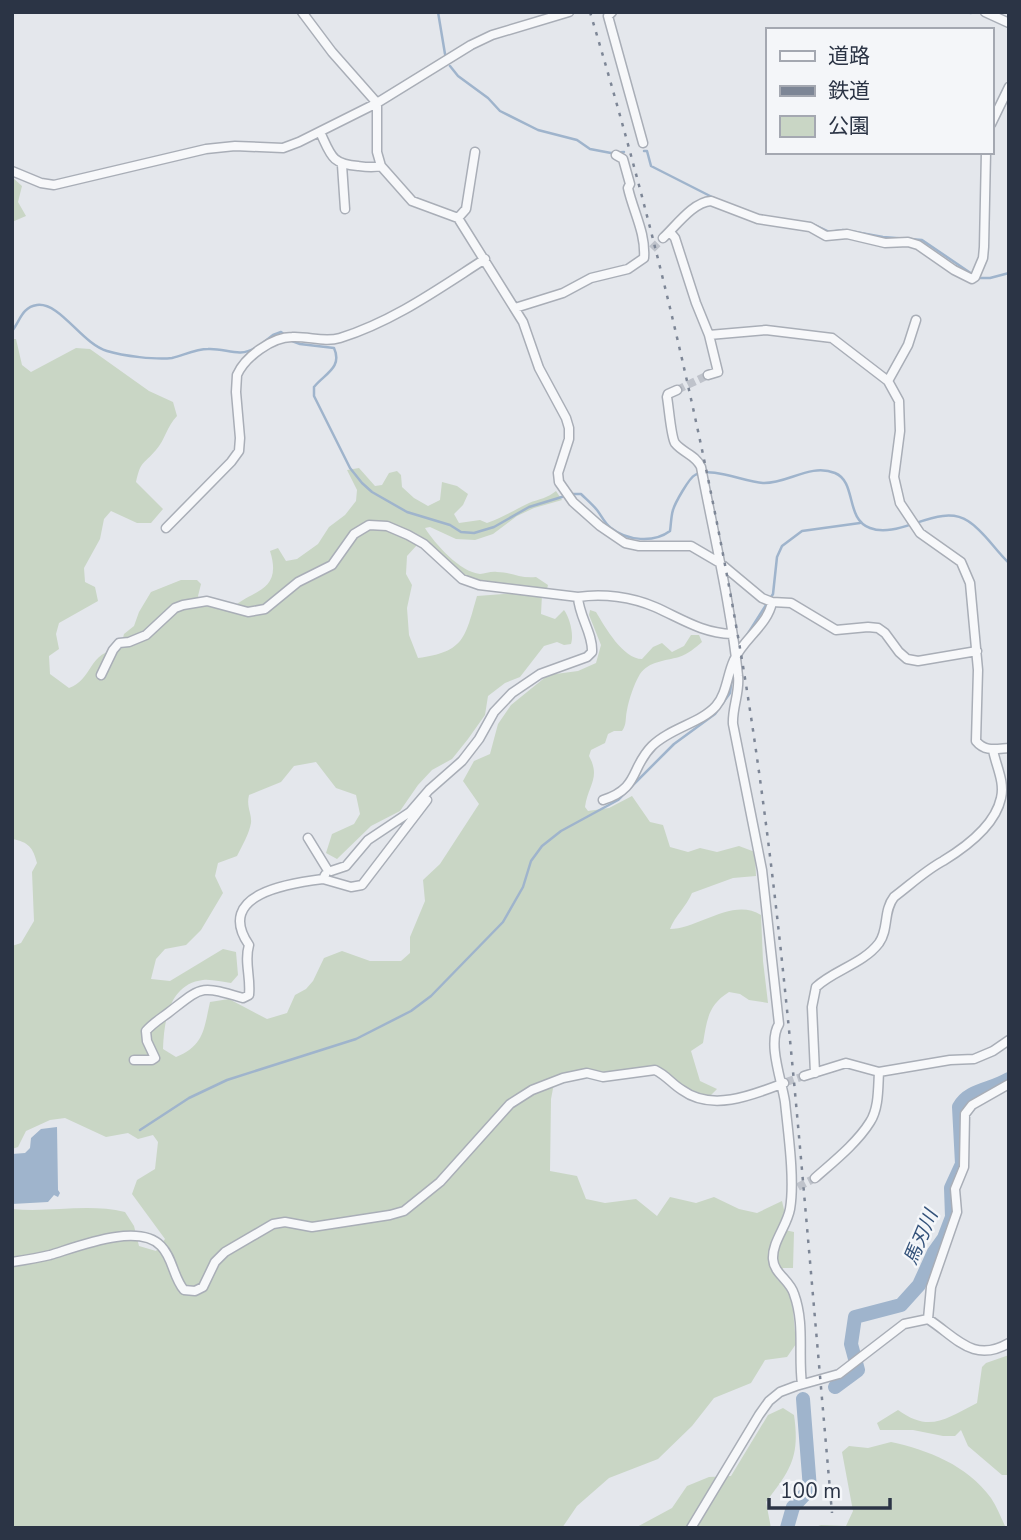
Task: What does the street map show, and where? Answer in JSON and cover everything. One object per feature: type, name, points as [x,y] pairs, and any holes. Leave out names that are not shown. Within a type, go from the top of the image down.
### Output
[{"type":"street","points":[[302,12],[332,52],[377,103],[377,152],[381,166],[412,201],[458,218],[515,308],[531,341],[539,368],[569,428],[569,439],[558,473],[566,494],[600,526],[625,543],[639,546],[691,546],[720,563],[762,598],[772,602],[791,603],[836,630],[878,628],[907,659],[918,661],[977,651]]},
{"type":"street","points":[[12,171],[41,183],[54,185],[220,146],[283,148],[377,103],[492,35],[569,12]]},
{"type":"street","points":[[612,12],[608,16],[643,143]]},
{"type":"street","points":[[985,12],[1009,23]]},
{"type":"street","points":[[993,120],[1009,87]]},
{"type":"street","points":[[320,132],[331,156],[342,165],[375,168],[381,166]]},
{"type":"street","points":[[458,218],[466,209],[475,152]]},
{"type":"street","points":[[708,375],[718,372],[709,335],[675,238],[667,235],[696,206],[711,201],[758,219],[810,228],[826,236],[847,234],[886,243],[908,242],[918,245],[972,279],[983,258],[986,154]]},
{"type":"street","points":[[515,308],[563,293],[592,278],[628,269],[645,258],[648,250],[636,209],[631,202],[624,159],[616,155]]},
{"type":"street","points":[[342,165],[345,209]]},
{"type":"street","points":[[166,528],[239,451],[237,374],[241,365],[287,337],[336,339],[370,328],[414,305],[485,259]]},
{"type":"street","points":[[888,381],[908,345],[916,320]]},
{"type":"street","points":[[709,335],[766,331],[832,338],[888,381],[899,401],[900,431],[894,477],[900,503],[916,528],[931,542],[961,562],[967,571],[977,651],[976,741],[981,748],[1009,748]]},
{"type":"street","points":[[677,390],[667,397],[673,439],[684,452],[698,461],[701,467],[739,679],[732,713],[733,724],[762,870],[779,1024],[774,1035],[784,1083],[795,1187],[788,1219],[773,1255],[777,1271],[788,1282],[797,1303],[801,1324],[802,1384]]},
{"type":"street","points":[[101,675],[119,643],[146,635],[175,608],[207,601],[248,612],[265,609],[298,582],[332,565],[354,534],[369,525],[387,526],[408,535],[424,544],[463,579],[479,585],[578,597],[608,596],[641,602],[704,631],[733,634]]},
{"type":"street","points":[[308,838],[327,869],[331,871],[346,866],[368,840],[410,812],[462,761],[494,712],[512,693],[540,674],[587,657],[592,652],[592,643],[578,597]]},
{"type":"street","points":[[603,800],[613,797],[632,781],[644,754],[667,733],[706,714],[716,706],[725,691],[735,656],[768,615],[772,602]]},
{"type":"street","points":[[815,1073],[812,1007],[816,987],[870,953],[881,941],[888,905],[894,897],[942,861],[964,849],[990,821],[1002,796],[993,750]]},
{"type":"street","points":[[134,1060],[155,1058],[147,1041],[146,1031],[197,990],[209,989],[243,998],[249,995],[246,954],[249,945],[243,936],[241,924],[241,915],[248,903],[258,894],[275,887],[323,879],[351,887],[362,885],[405,831],[440,780]]},
{"type":"street","points":[[323,879],[327,869]]},
{"type":"street","points":[[804,1076],[846,1063],[879,1072],[982,1057],[1009,1040]]},
{"type":"street","points":[[12,1262],[50,1255],[101,1240],[131,1236],[157,1243],[169,1258],[177,1282],[184,1290],[195,1291],[203,1287],[215,1262],[225,1252],[273,1224],[285,1222],[312,1227],[390,1216],[404,1211],[440,1182],[510,1104],[532,1090],[563,1078],[587,1073],[603,1077],[655,1070],[692,1096],[721,1100],[741,1099],[784,1083]]},
{"type":"street","points":[[815,1178],[870,1122],[877,1097],[879,1072]]},
{"type":"street","points":[[928,1319],[931,1287],[942,1250],[956,1218],[955,1189],[965,1160],[965,1114],[972,1105],[1009,1084]]},
{"type":"street","points":[[691,1528],[769,1401],[780,1392],[839,1374],[904,1324],[928,1319],[962,1345],[975,1351],[996,1350],[1009,1343]]},
{"type":"green space","points":[[12,177],[22,186],[18,202],[26,216],[12,222]]},
{"type":"green space","points":[[12,339],[16,339],[22,365],[31,372],[76,348],[90,349],[149,391],[173,402],[177,416],[159,446],[141,466],[136,482],[163,509],[151,523],[137,523],[111,511],[104,519],[100,539],[84,568],[85,582],[95,587],[98,601],[59,623],[56,634],[59,649],[49,656],[50,674],[69,688],[83,679],[102,655],[120,649],[124,634],[134,626],[151,592],[181,580],[197,580],[201,584],[198,596],[202,605],[214,604],[229,612],[262,589],[272,576],[270,551],[278,548],[286,561],[297,559],[318,544],[329,527],[345,515],[356,501],[357,490],[347,470],[359,468],[375,486],[382,485],[389,473],[397,471],[401,475],[402,487],[428,506],[440,500],[442,482],[457,486],[468,494],[463,505],[454,514],[459,523],[480,520],[487,523],[556,491],[562,500],[534,508],[517,516],[493,534],[475,540],[456,539],[430,527],[425,528],[449,556],[472,572],[502,572],[536,577],[548,585],[547,589],[473,581],[459,573],[424,543],[417,545],[407,556],[406,574],[412,585],[407,608],[409,635],[418,658],[445,652],[461,640],[477,596],[517,593],[542,595],[541,614],[555,619],[564,610],[566,613],[572,631],[571,644],[557,642],[544,646],[520,677],[505,683],[488,696],[485,715],[452,759],[432,770],[400,811],[371,826],[337,859],[326,853],[332,834],[354,824],[360,814],[356,795],[336,788],[316,762],[294,766],[281,782],[249,795],[251,823],[245,840],[237,856],[218,863],[215,876],[223,893],[201,930],[186,945],[165,949],[156,959],[151,979],[170,981],[223,949],[236,952],[238,975],[231,983],[203,980],[192,983],[176,996],[167,1016],[163,1049],[176,1057],[192,1048],[201,1036],[210,1002],[229,999],[267,1019],[287,1013],[295,995],[313,981],[324,958],[342,951],[370,961],[401,961],[410,953],[410,937],[425,901],[423,880],[440,864],[479,804],[463,781],[474,761],[490,754],[498,724],[511,705],[548,675],[578,671],[596,663],[601,645],[589,615],[590,610],[596,612],[621,648],[635,658],[642,659],[653,647],[662,643],[672,652],[684,646],[691,635],[699,635],[702,642],[691,651],[653,664],[640,674],[630,696],[622,731],[608,734],[605,743],[591,750],[589,756],[594,776],[585,807],[588,811],[609,808],[632,796],[650,822],[663,825],[670,847],[688,852],[700,848],[717,852],[739,846],[755,852],[756,876],[733,878],[692,893],[670,929],[739,910],[750,910],[761,915],[768,1003],[749,1000],[740,994],[729,992],[713,1008],[707,1020],[703,1043],[691,1051],[700,1081],[717,1089],[710,1096],[687,1091],[658,1067],[610,1074],[581,1069],[555,1078],[551,1099],[550,1171],[577,1176],[586,1199],[605,1203],[636,1199],[657,1216],[670,1197],[696,1203],[714,1197],[739,1209],[757,1213],[782,1201],[785,1214],[780,1229],[794,1232],[793,1268],[783,1268],[777,1279],[788,1289],[796,1344],[787,1357],[765,1360],[751,1383],[714,1398],[692,1426],[658,1459],[609,1478],[577,1506],[562,1528],[12,1528],[12,1209],[111,1209],[125,1212],[134,1226],[139,1246],[156,1251],[165,1239],[132,1194],[137,1180],[155,1169],[158,1142],[153,1135],[138,1139],[128,1133],[106,1137],[65,1118],[50,1120],[26,1131],[18,1147],[12,1149],[12,946],[21,943],[34,921],[32,872],[37,863],[29,847],[12,839]]},
{"type":"green space","points":[[1009,1355],[1009,1475],[1002,1475],[968,1446],[961,1430],[955,1436],[943,1436],[913,1430],[880,1430],[877,1423],[898,1410],[919,1421],[929,1422],[946,1418],[977,1403],[982,1367]]},
{"type":"green space","points":[[783,1408],[794,1415],[796,1441],[792,1462],[766,1502],[771,1528],[635,1528],[672,1508],[687,1486],[709,1477],[731,1476],[768,1415]]},
{"type":"green space","points":[[891,1442],[933,1455],[970,1476],[991,1498],[1006,1528],[813,1528],[821,1525],[846,1526],[853,1511],[842,1452],[849,1446],[868,1448]]},
{"type":"water","points":[[57,1127],[58,1197],[54,1195],[48,1202],[12,1204],[12,1154],[25,1153],[30,1148],[31,1138],[41,1129]]},
{"type":"waterway","points":[[438,12],[445,54]]},
{"type":"waterway","points":[[964,12],[971,13]]},
{"type":"waterway","points":[[450,66],[500,111],[538,130],[577,140],[590,149],[611,153],[624,152]]},
{"type":"waterway","points":[[644,151],[647,151],[651,166],[716,199]]},
{"type":"waterway","points":[[810,223],[829,232],[843,230]]},
{"type":"waterway","points":[[850,231],[922,240],[972,274]]},
{"type":"waterway","points":[[980,278],[1009,273]]},
{"type":"waterway","points":[[12,331],[25,311],[37,305],[46,306],[63,316],[98,347],[122,354],[172,358],[204,349],[243,352],[255,348]]},
{"type":"waterway","points":[[264,342],[281,332],[300,344],[334,348],[334,366],[314,387],[314,396],[350,468],[362,483],[372,492],[407,512],[450,525],[461,532],[474,533],[494,527],[529,507],[565,496]]},
{"type":"waterway","points":[[571,494],[581,494],[617,532],[632,538],[649,539],[670,531],[674,507],[695,475],[719,473],[763,483],[817,470],[826,471],[842,478],[857,517],[870,528],[893,529],[932,518],[957,516],[979,530],[1009,563]]},
{"type":"waterway","points":[[747,635],[773,594],[777,557],[782,546],[802,531],[860,523]]},
{"type":"waterway","points":[[140,1130],[189,1098],[227,1080],[356,1039],[411,1011],[431,996],[503,922],[523,887],[531,861],[542,846],[561,831],[618,800],[674,744],[715,714],[730,693],[732,677]]},
{"type":"waterway","name":"馬刃川","points":[[835,1387],[858,1370],[851,1344],[855,1317],[901,1305],[919,1285],[934,1252],[944,1238],[952,1217],[951,1188],[962,1164],[959,1107],[974,1093],[1009,1079]]},
{"type":"waterway","name":"馬刃川","points":[[787,1528],[793,1507],[810,1489],[803,1399]]},
{"type":"tunnel","points":[[652,249],[663,238]]},
{"type":"tunnel","points":[[677,390],[708,375]]},
{"type":"tunnel","points":[[786,1082],[804,1076]]},
{"type":"tunnel","points":[[798,1187],[815,1178]]},
{"type":"railway","points":[[590,12],[636,172],[676,334],[712,496],[742,660],[761,787],[784,978],[832,1513]]}]
